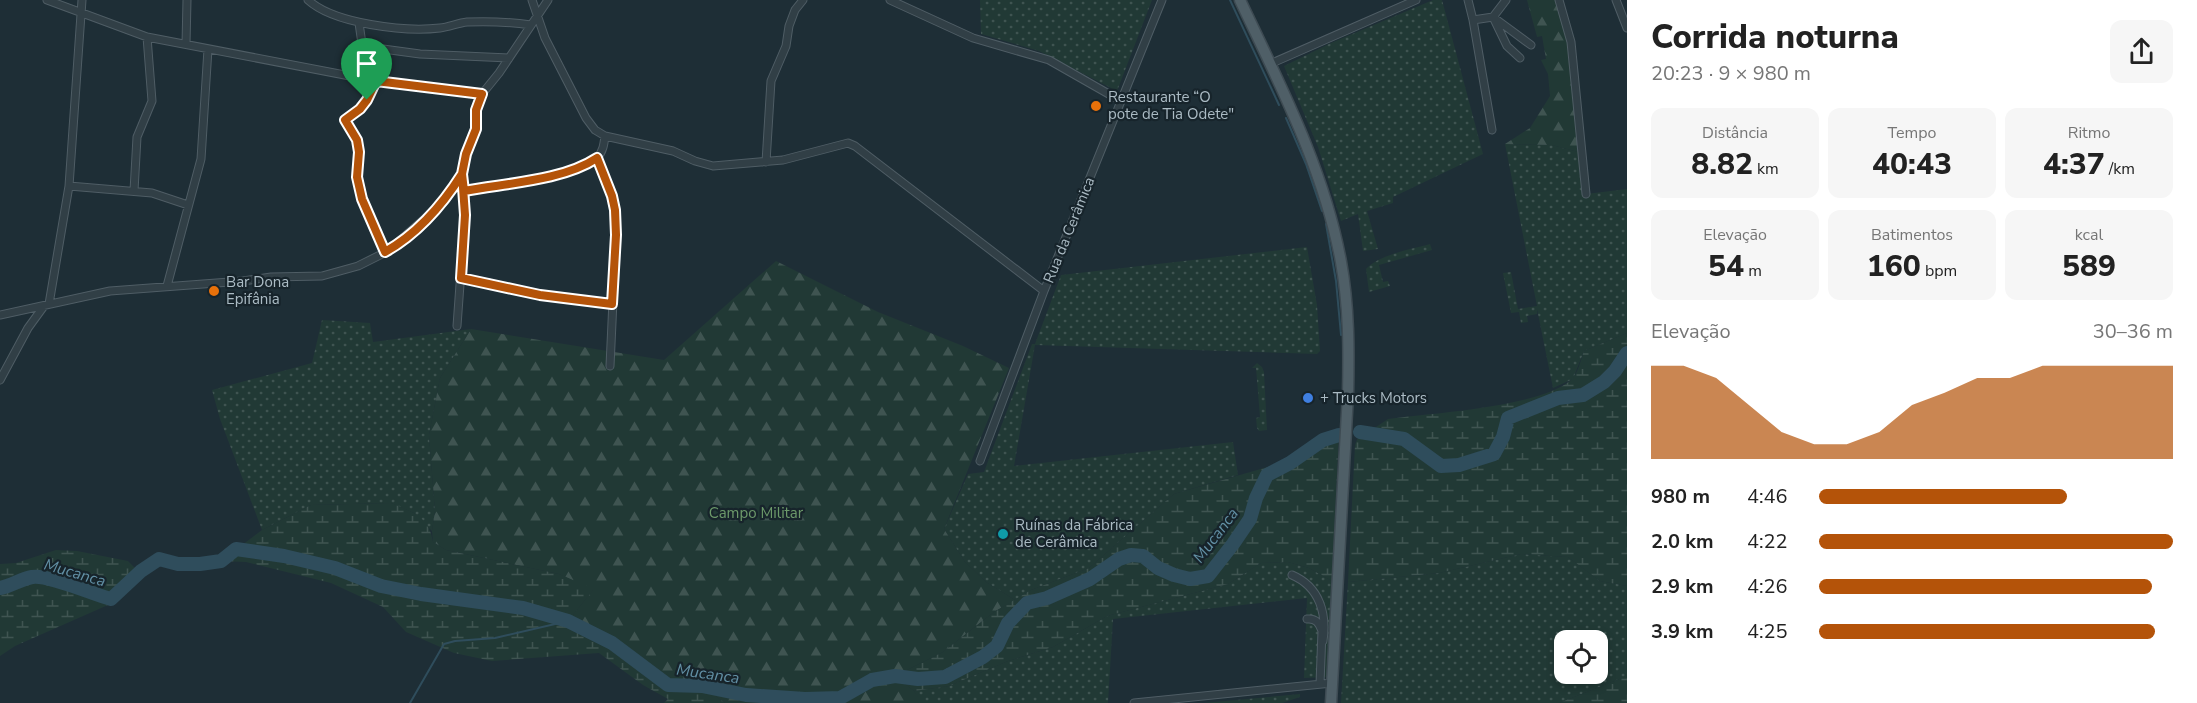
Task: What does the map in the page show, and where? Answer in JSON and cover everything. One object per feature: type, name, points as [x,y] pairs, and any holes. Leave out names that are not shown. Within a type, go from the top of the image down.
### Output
[{"type":"main road","points":[[1240,0],[1300,130],[1326,198],[1345,293],[1348,394],[1331,703]]},
{"type":"street","points":[[47,0],[147,37],[376,81],[482,94]]},
{"type":"street","points":[[0,380],[28,328],[47,305],[69,186],[82,0]]},
{"type":"street","points":[[186,44],[187,0]]},
{"type":"street","points":[[308,0],[315,7],[332,15],[358,23],[440,28],[465,22],[531,25]]},
{"type":"street","points":[[532,0],[545,38],[586,118],[595,130],[605,136],[673,151],[713,166],[783,160],[848,143],[855,146],[1044,291]]},
{"type":"street","points":[[457,326],[465,215],[462,174],[466,154],[476,129],[476,110],[482,94],[548,0]]},
{"type":"street","points":[[766,162],[771,81],[786,46],[795,10],[803,0]]},
{"type":"street","points":[[890,0],[973,38],[1049,60],[1121,101]]},
{"type":"street","name":"Rua da Cerâmica","points":[[980,461],[1044,291],[1162,0]]},
{"type":"street","points":[[1270,64],[1416,0]]},
{"type":"street","points":[[1468,0],[1492,130]]},
{"type":"street","points":[[1473,20],[1493,17],[1506,0]]},
{"type":"street","points":[[1558,0],[1571,42],[1586,194]]},
{"type":"street","points":[[1616,0],[1627,28]]},
{"type":"street","points":[[1493,17],[1532,45]]},
{"type":"street","points":[[1493,17],[1507,46],[1520,58]]},
{"type":"street","points":[[358,23],[365,65],[376,81]]},
{"type":"street","points":[[134,191],[137,137],[152,101],[147,37]]},
{"type":"street","points":[[361,46],[420,54],[509,58]]},
{"type":"street","points":[[167,286],[201,159],[208,49]]},
{"type":"street","points":[[376,81],[364,105],[345,120],[357,140],[359,152],[357,177],[362,199],[385,252]]},
{"type":"street","points":[[464,191],[554,175],[585,165],[597,158],[603,148],[605,136]]},
{"type":"street","points":[[597,158],[615,210],[616,235],[610,366]]},
{"type":"street","points":[[0,315],[110,291],[271,277],[322,276],[358,266],[385,252],[416,228],[445,201],[462,174]]},
{"type":"street","points":[[69,186],[152,193],[188,205]]},
{"type":"street","points":[[461,278],[540,295],[612,304]]},
{"type":"street","points":[[1292,575],[1308,585],[1320,601],[1324,621],[1320,684]]},
{"type":"street","points":[[1307,619],[1318,623],[1323,641]]},
{"type":"street","points":[[1134,703],[1332,683]]},
{"type":"green space","points":[[980,0],[1152,0],[1117,91],[1039,51],[981,34]]},
{"type":"green space","points":[[1433,0],[1442,0],[1483,154],[1393,197],[1393,203],[1367,211],[1378,249],[1363,251],[1358,214],[1341,221],[1318,147],[1284,66],[1331,43]]},
{"type":"green space","points":[[1527,0],[1559,0],[1571,42],[1582,153],[1552,145],[1505,144],[1530,128],[1550,96],[1548,74],[1541,60],[1546,59],[1542,36],[1537,37]]},
{"type":"green space","points":[[1505,144],[1552,145],[1582,153],[1586,194],[1627,189],[1627,333],[1584,351],[1573,379],[1553,388],[1537,309],[1537,314],[1527,316],[1528,322],[1521,323],[1519,312],[1511,313],[1503,273],[1511,272],[1518,309],[1537,306]]},
{"type":"green space","points":[[1430,244],[1432,250],[1379,265],[1383,282],[1388,281],[1390,286],[1369,292],[1366,269],[1371,264],[1396,253]]},
{"type":"green space","points":[[1307,247],[1317,305],[1320,351],[1317,354],[1035,345],[1014,466],[1233,442],[1238,475],[1174,494],[1089,568],[1031,590],[1015,600],[986,582],[965,562],[944,529],[968,474],[984,472],[1032,344],[1035,344],[1061,275]]},
{"type":"green space","name":"Campo Militar","points":[[776,261],[878,312],[963,346],[1009,368],[944,529],[965,562],[986,582],[1015,600],[994,612],[943,652],[895,676],[914,691],[922,703],[725,703],[702,686],[668,685],[612,643],[568,621],[593,590],[559,574],[446,550],[433,542],[435,511],[429,435],[440,378],[471,329],[664,360]]},
{"type":"green space","points":[[322,320],[370,323],[373,342],[471,329],[440,378],[429,435],[435,511],[432,531],[414,513],[391,503],[311,505],[262,530],[220,419],[212,390],[312,363]]},
{"type":"green space","points":[[1627,333],[1627,586],[1600,581],[1568,557],[1521,554],[1439,573],[1348,582],[1355,445],[1360,432],[1373,429],[1388,419],[1511,403],[1536,397],[1571,380],[1584,351]]},
{"type":"green space","points":[[1257,363],[1264,372],[1267,430],[1259,431],[1256,418],[1260,417],[1256,368],[1252,368]]},
{"type":"green space","points":[[1339,431],[1332,581],[1309,568],[1288,562],[1261,563],[1228,584],[1107,616],[1053,647],[1008,661],[949,686],[914,691],[895,676],[943,652],[994,612],[1031,590],[1089,568],[1174,494],[1292,460],[1311,440],[1325,433]]},
{"type":"green space","points":[[391,503],[418,516],[428,526],[433,542],[446,550],[559,574],[594,589],[568,621],[612,643],[668,685],[702,686],[725,703],[664,703],[668,699],[643,685],[599,653],[492,661],[454,653],[406,632],[383,607],[331,583],[246,562],[221,561],[262,530],[311,505]]},
{"type":"green space","points":[[56,550],[77,551],[128,561],[140,573],[108,605],[15,646],[0,656],[0,564],[16,563]]},
{"type":"green space","points":[[1521,554],[1568,557],[1600,581],[1627,586],[1627,678],[1608,684],[1608,630],[1554,630],[1554,684],[1607,684],[1559,703],[1341,703],[1348,582],[1439,573]]},
{"type":"green space","points":[[1288,562],[1309,568],[1332,581],[1327,677],[1304,678],[1307,598],[1113,619],[1108,703],[921,703],[914,691],[949,686],[1008,661],[1053,647],[1107,616],[1228,584],[1261,563]]},
{"type":"green space","points":[[1627,678],[1627,703],[1559,703],[1608,684]]},
{"type":"green space","points":[[1300,694],[1300,697],[1282,703],[1204,703]]},
{"type":"waterway","points":[[1230,0],[1279,105]]},
{"type":"waterway","points":[[1286,118],[1306,164],[1322,211]]},
{"type":"waterway","points":[[1326,224],[1336,281],[1341,335]]},
{"type":"waterway","name":"Mucanca","points":[[1360,432],[1404,439],[1441,466],[1459,465],[1494,454],[1503,437],[1508,418],[1558,398],[1583,395],[1604,382],[1627,353]]},
{"type":"waterway","name":"Mucanca","points":[[0,588],[28,578],[39,577],[59,581],[111,599],[141,571],[159,559],[178,564],[200,564],[221,561],[236,549],[284,556],[335,568],[381,586],[523,608],[568,621],[612,643],[668,685],[702,686],[746,695],[805,699],[840,698],[872,680],[895,676],[918,679],[945,677],[983,657],[997,646],[1008,623],[1027,603],[1047,598],[1090,579],[1119,559],[1131,555],[1143,556],[1158,568],[1174,575],[1190,579],[1208,576],[1250,519],[1256,498],[1267,475],[1290,463],[1323,440],[1339,435]]},
{"type":"waterway","points":[[410,703],[444,644],[495,638],[568,621]]},
{"type":"place","name":"Restaurante “O pote de Tia Odete\"","points":[[1096,106]]},
{"type":"place","name":"Bar Dona Epifânia","points":[[214,291]]},
{"type":"place","name":"+ Trucks Motors","points":[[1308,398]]},
{"type":"place","name":"Ruínas da Fábrica de Cerâmica","points":[[1003,534]]},
{"type":"route","points":[[367,100],[360,109],[347,116],[345,120],[357,140],[359,152],[357,177],[362,199],[385,252],[445,201],[462,174],[464,191],[554,175],[585,165],[597,158],[615,210],[612,304],[540,295],[461,278],[465,215],[462,174],[466,154],[476,129],[476,110],[482,94],[376,81],[367,100]]}]
